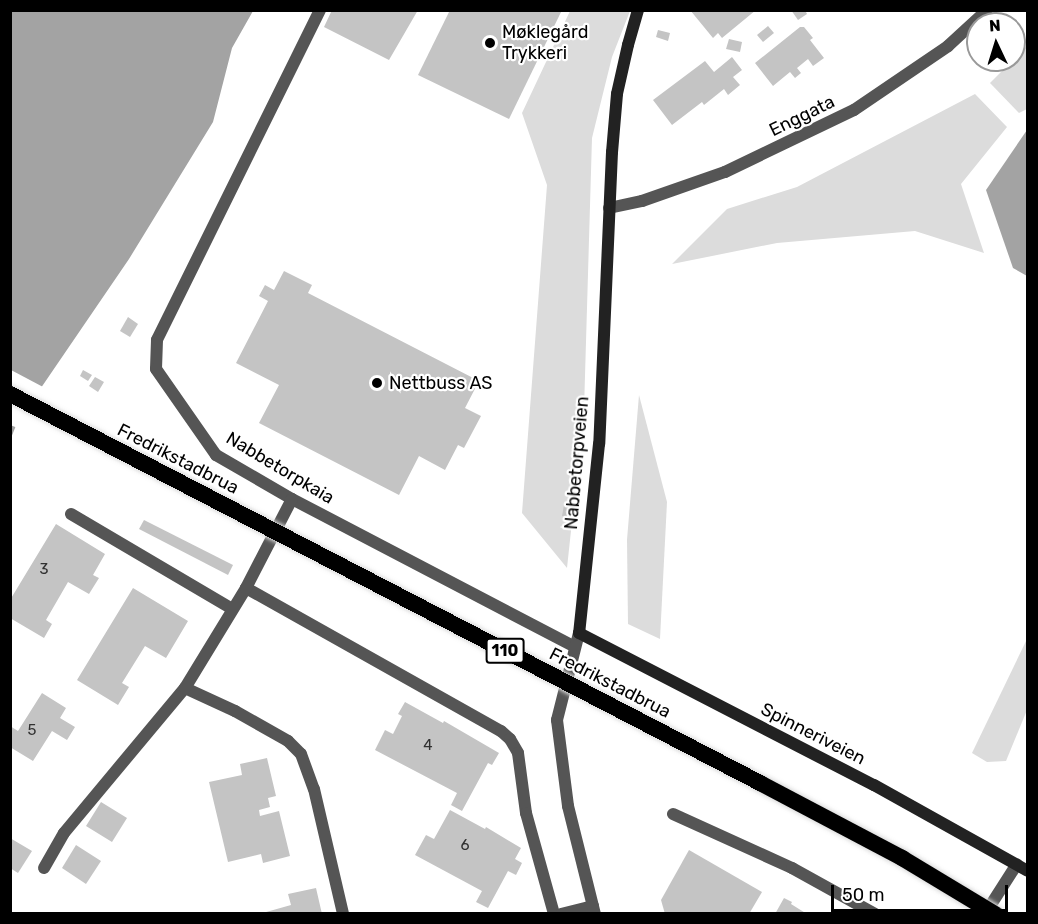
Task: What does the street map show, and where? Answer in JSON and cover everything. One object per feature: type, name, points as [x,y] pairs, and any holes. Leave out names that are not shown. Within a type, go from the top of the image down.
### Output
[{"type":"highway","name":"Fredrikstadbrua","points":[[10,394],[760,783],[902,858],[995,914]]},
{"type":"main road","name":"Nabbetorpveien","points":[[579,633],[599,444],[609,208],[617,94],[627,45],[639,10]]},
{"type":"main road","name":"Spinneriveien","points":[[579,633],[874,785],[1022,867]]},
{"type":"street","name":"Nabbetorpkaia","points":[[320,10],[157,339],[156,369],[216,455],[292,499],[575,647]]},
{"type":"street","name":"Enggata","points":[[609,208],[642,201],[725,172],[854,110],[948,45],[987,10]]},
{"type":"street","points":[[45,868],[64,833],[184,688],[246,588],[292,499]]},
{"type":"street","points":[[71,514],[232,609]]},
{"type":"street","points":[[246,588],[501,730],[510,739],[518,753],[526,813],[554,914]]},
{"type":"street","name":"Nabbetorpveien","points":[[579,633],[557,720],[567,806],[594,910]]},
{"type":"street","points":[[184,688],[288,741],[301,754],[314,789],[343,914]]},
{"type":"street","points":[[673,814],[792,868],[875,914]]},
{"type":"street","points":[[985,914],[1022,867]]},
{"type":"street","points":[[561,914],[594,910]]},
{"type":"shaded area","points":[[11,11],[253,11],[232,48],[213,122],[129,259],[17,423],[11,438]]},
{"type":"shaded area","points":[[570,11],[630,11],[612,57],[592,138],[584,410],[567,568],[522,513],[547,185],[522,113]]},
{"type":"shaded area","points":[[1026,47],[1027,109],[1019,113],[990,83],[1001,72],[1026,72]]},
{"type":"shaded area","points":[[975,94],[1007,127],[961,184],[984,253],[915,231],[777,243],[672,264],[727,209],[797,187]]},
{"type":"shaded area","points":[[1027,130],[1027,276],[1013,268],[986,190]]},
{"type":"shaded area","points":[[639,395],[667,502],[660,639],[628,624],[627,540]]},
{"type":"shaded area","points":[[1027,639],[1027,710],[1006,761],[987,762],[972,753]]},
{"type":"pier","points":[[11,370],[45,388],[18,428],[10,425]]},
{"type":"building","points":[[332,10],[397,12],[418,10],[389,60],[324,27]]},
{"type":"building","name":"Møklegård Trykkeri","points":[[450,10],[562,10],[509,119],[418,75]]},
{"type":"building","points":[[690,10],[756,10],[722,38],[718,33],[713,38]]},
{"type":"building","points":[[791,10],[805,10],[807,14],[798,20]]},
{"type":"building","points":[[768,26],[774,33],[763,42],[757,35]]},
{"type":"building","points":[[800,27],[804,27],[813,38],[810,40],[824,58],[813,66],[808,59],[797,68],[801,73],[795,78],[790,72],[773,86],[755,63]]},
{"type":"building","points":[[658,30],[670,33],[668,41],[656,37]]},
{"type":"building","points":[[729,39],[742,42],[740,52],[726,49]]},
{"type":"building","points":[[732,57],[742,70],[733,77],[740,85],[728,95],[724,89],[704,105],[702,102],[672,125],[653,100],[705,61],[714,72]]},
{"type":"building","name":"Nettbuss AS","points":[[284,271],[312,285],[308,293],[479,381],[465,408],[481,416],[464,448],[458,445],[445,470],[419,456],[399,495],[259,423],[279,385],[236,363],[268,301],[259,296],[265,285],[274,290]]},
{"type":"building","points":[[128,317],[138,324],[130,337],[120,331]]},
{"type":"building","points":[[83,370],[92,375],[88,381],[80,376]]},
{"type":"building","points":[[95,377],[104,382],[98,392],[89,386]]},
{"type":"building","points":[[564,505],[573,505],[571,518],[562,516]]},
{"type":"building","points":[[144,520],[233,565],[228,575],[139,529]]},
{"type":"building","points":[[56,524],[105,554],[93,575],[99,578],[89,594],[68,582],[46,620],[52,624],[44,638],[10,618],[10,600]]},
{"type":"building","points":[[133,588],[188,621],[166,658],[145,646],[122,683],[129,687],[118,705],[77,680]]},
{"type":"building","points":[[42,693],[66,708],[60,718],[75,727],[67,740],[52,731],[33,761],[10,747],[10,726],[18,731]]},
{"type":"building","points":[[405,702],[443,723],[444,721],[499,753],[492,765],[488,763],[462,811],[451,805],[457,793],[375,750],[385,730],[393,734],[402,716],[398,714]]},
{"type":"building","points":[[267,758],[276,796],[268,798],[270,807],[259,810],[260,816],[279,811],[290,856],[263,863],[261,854],[228,862],[209,782],[242,775],[240,764]]},
{"type":"building","points":[[101,802],[127,818],[112,842],[86,826]]},
{"type":"building","points":[[450,810],[485,829],[486,827],[521,848],[515,859],[522,863],[516,875],[508,871],[488,908],[476,902],[482,891],[415,855],[426,835],[434,839]]},
{"type":"building","points":[[10,838],[32,851],[18,873],[10,868]]},
{"type":"building","points":[[76,845],[101,861],[86,884],[62,868]]},
{"type":"building","points":[[689,850],[762,892],[749,914],[665,914],[661,900]]},
{"type":"building","points":[[316,888],[322,914],[259,914],[291,905],[288,894]]},
{"type":"building","points":[[784,898],[792,902],[791,904],[807,914],[775,914]]},
{"type":"place","name":"Møklegård Trykkeri","points":[[490,43]]},
{"type":"place","name":"Nettbuss AS","points":[[377,383]]}]
